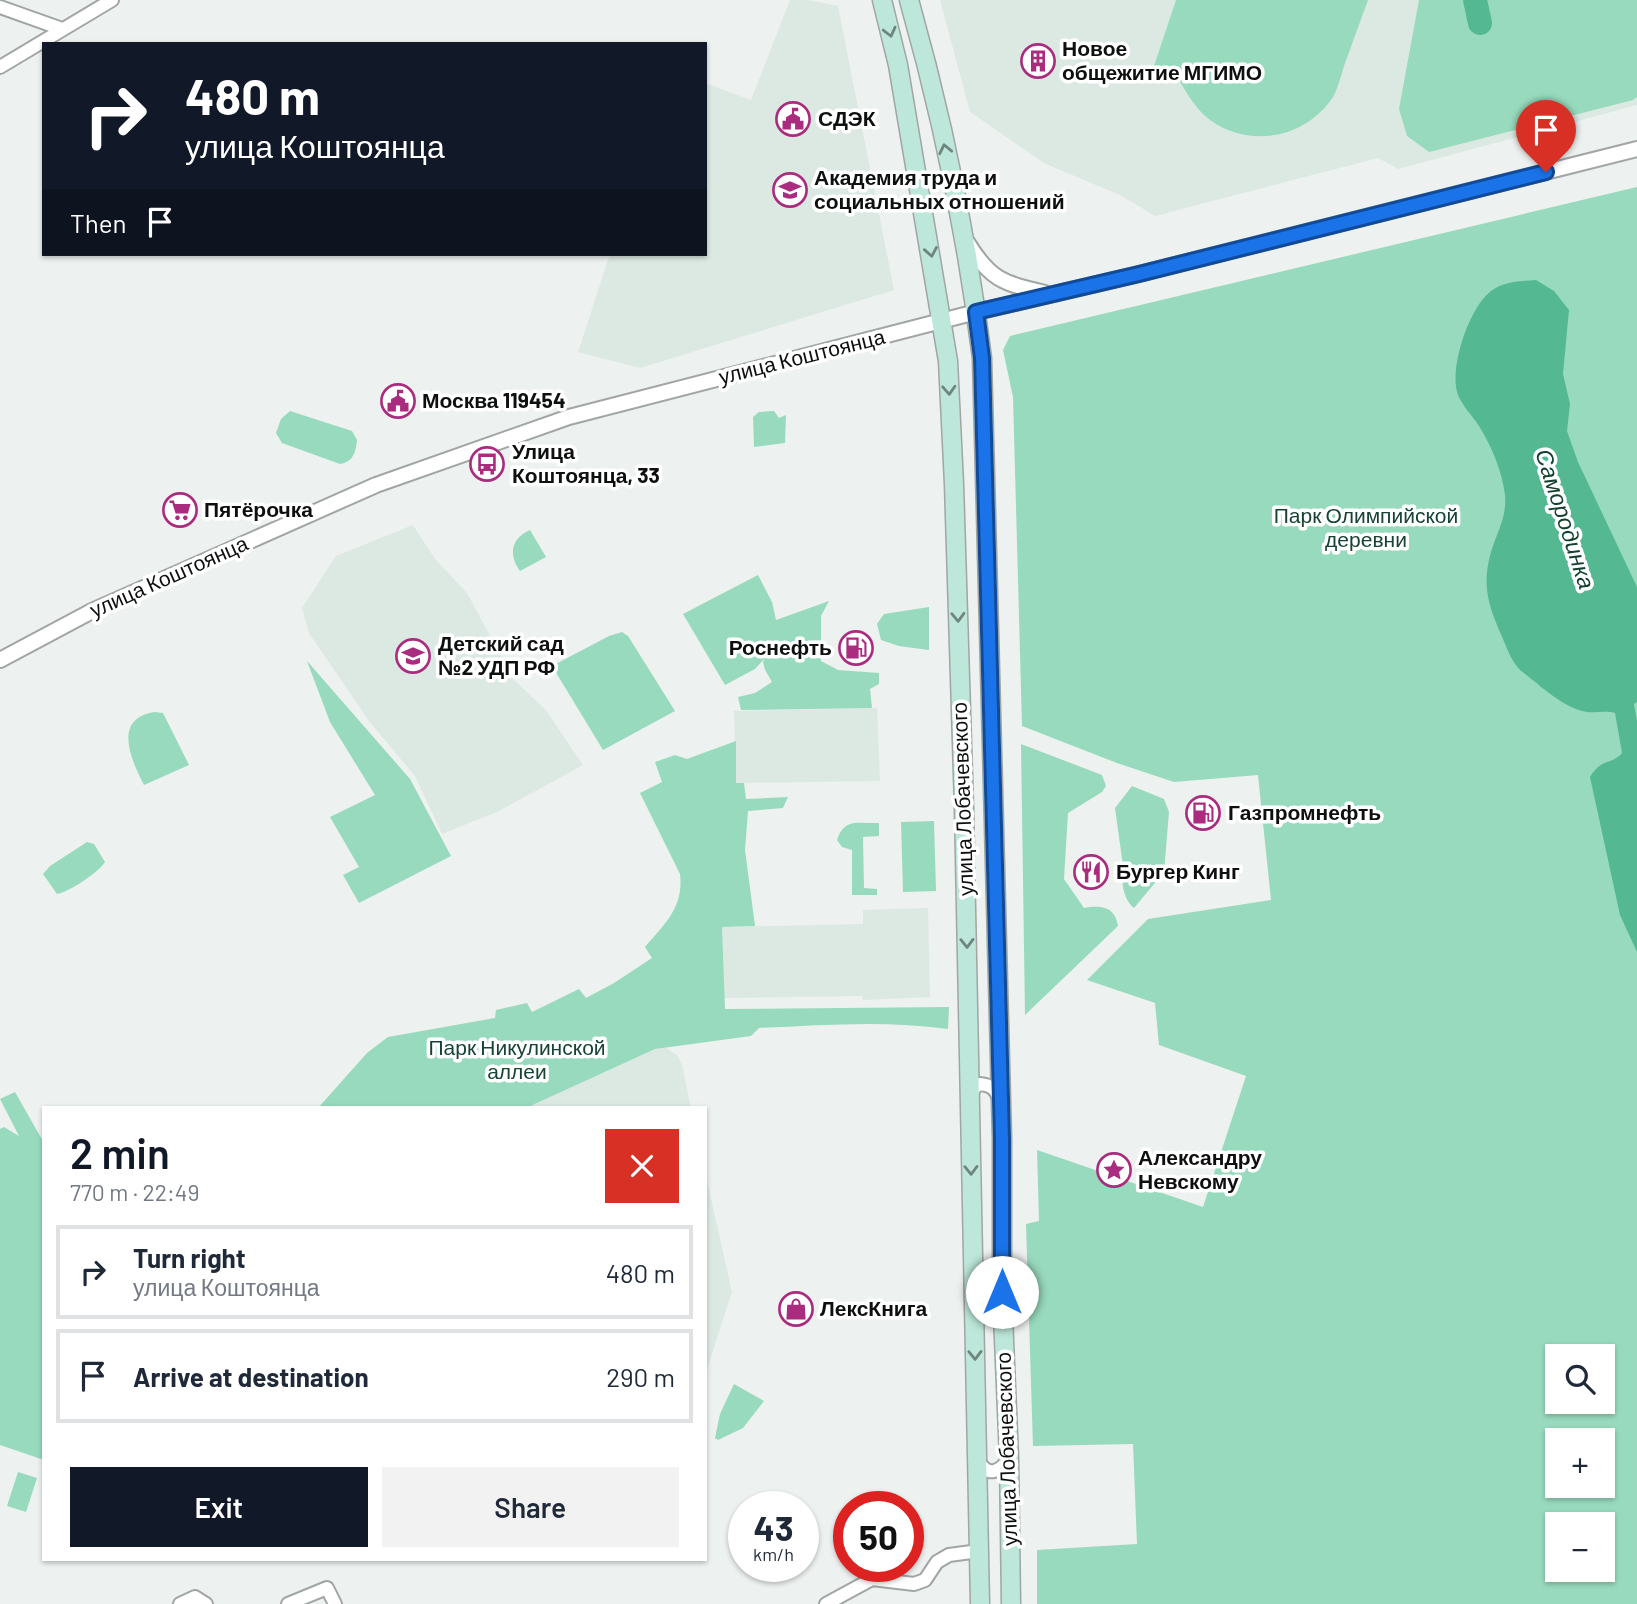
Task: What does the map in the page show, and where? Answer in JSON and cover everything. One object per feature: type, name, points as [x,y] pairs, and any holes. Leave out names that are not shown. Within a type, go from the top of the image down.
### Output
[{"type":"main road","name":"улица Лобачевского","points":[[882,0],[898,65],[948,361],[955,498],[980,1604]]},
{"type":"main road","name":"улица Лобачевского","points":[[909,0],[928,67],[962,234],[982,358],[1011,1604]]},
{"type":"street","points":[[0,67],[112,0]]},
{"type":"street","points":[[0,7],[62,29]]},
{"type":"street","name":"улица Коштоянца","points":[[0,660],[115,600],[376,485],[569,417],[976,312],[1637,149]]},
{"type":"street","points":[[962,234],[990,274],[1020,287],[1050,295]]},
{"type":"street","points":[[970,1101],[972,1092],[980,1084],[997,1091],[1000,1100]]},
{"type":"street","points":[[977,1459],[986,1471],[993,1473],[999,1471],[1009,1458]]},
{"type":"street","points":[[826,1604],[872,1579],[915,1584],[925,1580],[937,1562],[949,1555],[979,1551]]},
{"type":"street","points":[[288,1604],[327,1588],[335,1604]]},
{"type":"street","points":[[180,1604],[195,1597],[206,1604]]},
{"type":"shaded area","name":"Академия труда и социальных отношений","points":[[790,0],[808,0],[838,6],[894,290],[640,368],[578,352],[609,256],[707,256],[707,84],[751,100]]},
{"type":"shaded area","points":[[940,0],[1637,0],[1637,105],[1398,169],[1378,158],[1155,216],[1122,196],[1044,163],[970,112]]},
{"type":"shaded area","name":"Детский сад №2 УДП РФ","points":[[413,525],[435,559],[467,593],[514,680],[545,709],[583,765],[499,811],[442,834],[415,776],[369,721],[309,633],[302,608],[336,556]]},
{"type":"shaded area","points":[[877,708],[880,781],[736,783],[734,711]]},
{"type":"shaded area","points":[[928,908],[930,997],[863,1000],[862,996],[723,998],[722,927],[863,924],[863,910]]},
{"type":"shaded area","points":[[666,1048],[677,1055],[682,1065],[691,1106],[530,1106],[655,1049]]},
{"type":"shaded area","points":[[707,1181],[732,1292],[707,1369]]},
{"type":"green space","points":[[1176,0],[1368,0],[1338,86],[1322,111],[1293,130],[1259,136],[1226,129],[1210,120],[1186,92],[1175,73],[1154,66]]},
{"type":"green space","points":[[1419,0],[1637,0],[1637,97],[1429,152],[1407,136],[1399,109]]},
{"type":"green space","name":"Парк Олимпийской деревни","points":[[1637,187],[1637,1604],[1037,1604],[1037,1550],[1137,1544],[1133,1444],[1033,1446],[1026,1224],[1039,1221],[1037,1150],[1203,1207],[1246,1076],[1159,1045],[1155,1003],[1087,980],[1148,919],[1271,900],[1258,775],[1174,782],[1022,726],[1013,397],[1003,350],[1010,336]]},
{"type":"green space","points":[[290,411],[352,431],[357,440],[351,459],[340,464],[282,443],[276,433],[281,419]]},
{"type":"green space","points":[[774,411],[779,418],[786,415],[785,443],[754,447],[753,417],[759,412]]},
{"type":"green space","points":[[530,530],[546,557],[520,571],[514,559],[513,548],[515,542]]},
{"type":"green space","points":[[758,575],[772,602],[776,620],[829,601],[821,616],[821,661],[838,670],[879,673],[879,684],[870,689],[872,708],[741,710],[738,697],[755,693],[772,682],[765,670],[765,658],[755,669],[725,685],[683,614]]},
{"type":"green space","points":[[929,607],[929,650],[899,646],[881,640],[877,624],[884,614]]},
{"type":"green space","points":[[622,632],[628,636],[675,711],[603,750],[552,666]]},
{"type":"green space","points":[[307,661],[410,779],[451,856],[359,903],[343,875],[359,867],[330,817],[375,795],[330,722]]},
{"type":"green space","points":[[155,712],[163,713],[189,765],[144,785],[130,752],[129,731],[133,722]]},
{"type":"green space","name":"Парк Никулинской аллеи","points":[[736,741],[736,783],[744,783],[746,799],[788,797],[783,808],[748,811],[745,850],[755,926],[722,927],[725,1009],[949,1007],[948,1029],[878,1024],[759,1028],[751,1036],[655,1049],[530,1106],[320,1106],[367,1053],[388,1037],[495,1018],[496,1010],[527,1003],[532,1012],[579,989],[586,998],[652,958],[645,947],[676,906],[680,874],[640,793],[662,782],[655,762],[675,755],[687,759]]},
{"type":"green space","points":[[1021,744],[1102,775],[1106,786],[1102,792],[1068,813],[1064,879],[1084,908],[1096,907],[1111,911],[1118,926],[1025,1015]]},
{"type":"green space","points":[[1132,786],[1164,799],[1169,812],[1164,872],[1134,908],[1123,887],[1124,873],[1115,808]]},
{"type":"green space","points":[[934,821],[936,891],[903,892],[901,822]]},
{"type":"green space","points":[[879,823],[879,836],[863,837],[864,888],[877,889],[877,895],[852,895],[852,850],[842,847],[837,840],[848,825]]},
{"type":"green space","points":[[87,842],[94,844],[105,862],[83,881],[57,894],[43,874],[50,866]]},
{"type":"green space","points":[[15,1092],[42,1139],[42,1459],[0,1445],[0,1129],[4,1127],[19,1136],[0,1099]]},
{"type":"green space","points":[[734,1384],[764,1401],[743,1428],[718,1440],[715,1438],[720,1414]]},
{"type":"green space","points":[[18,1472],[37,1478],[26,1512],[7,1506]]},
{"type":"water","points":[[1536,280],[1554,291],[1569,310],[1563,374],[1570,404],[1567,431],[1578,462],[1637,587],[1637,702],[1634,704],[1637,721],[1637,952],[1620,915],[1590,777],[1602,764],[1622,753],[1615,713],[1586,712],[1574,708],[1550,694],[1521,671],[1510,656],[1488,597],[1488,564],[1504,510],[1504,486],[1492,451],[1458,395],[1456,369],[1469,322],[1485,297],[1504,284]]},
{"type":"waterway","name":"Самородинка","points":[[1475,0],[1480,23]]},
{"type":"place","name":"Новое общежитие МГИМО","points":[[1038,61]]},
{"type":"place","name":"СДЭК","points":[[793,119]]},
{"type":"place","name":"Академия труда и социальных отношений","points":[[790,190]]},
{"type":"place","name":"Москва 119454","points":[[398,401]]},
{"type":"place","name":"Улица Коштоянца, 33","points":[[487,464]]},
{"type":"place","name":"Пятёрочка","points":[[180,510]]},
{"type":"place","name":"Роснефть","points":[[856,648]]},
{"type":"place","name":"Детский сад №2 УДП РФ","points":[[413,656]]},
{"type":"place","name":"Газпромнефть","points":[[1203,813]]},
{"type":"place","name":"Бургер Кинг","points":[[1091,872]]},
{"type":"place","name":"Александру Невскому","points":[[1114,1170]]},
{"type":"place","name":"ЛексКнига","points":[[796,1309]]},
{"type":"route","points":[[1002,1292],[1002,1139],[982,358],[976,312],[1546,172]]}]
